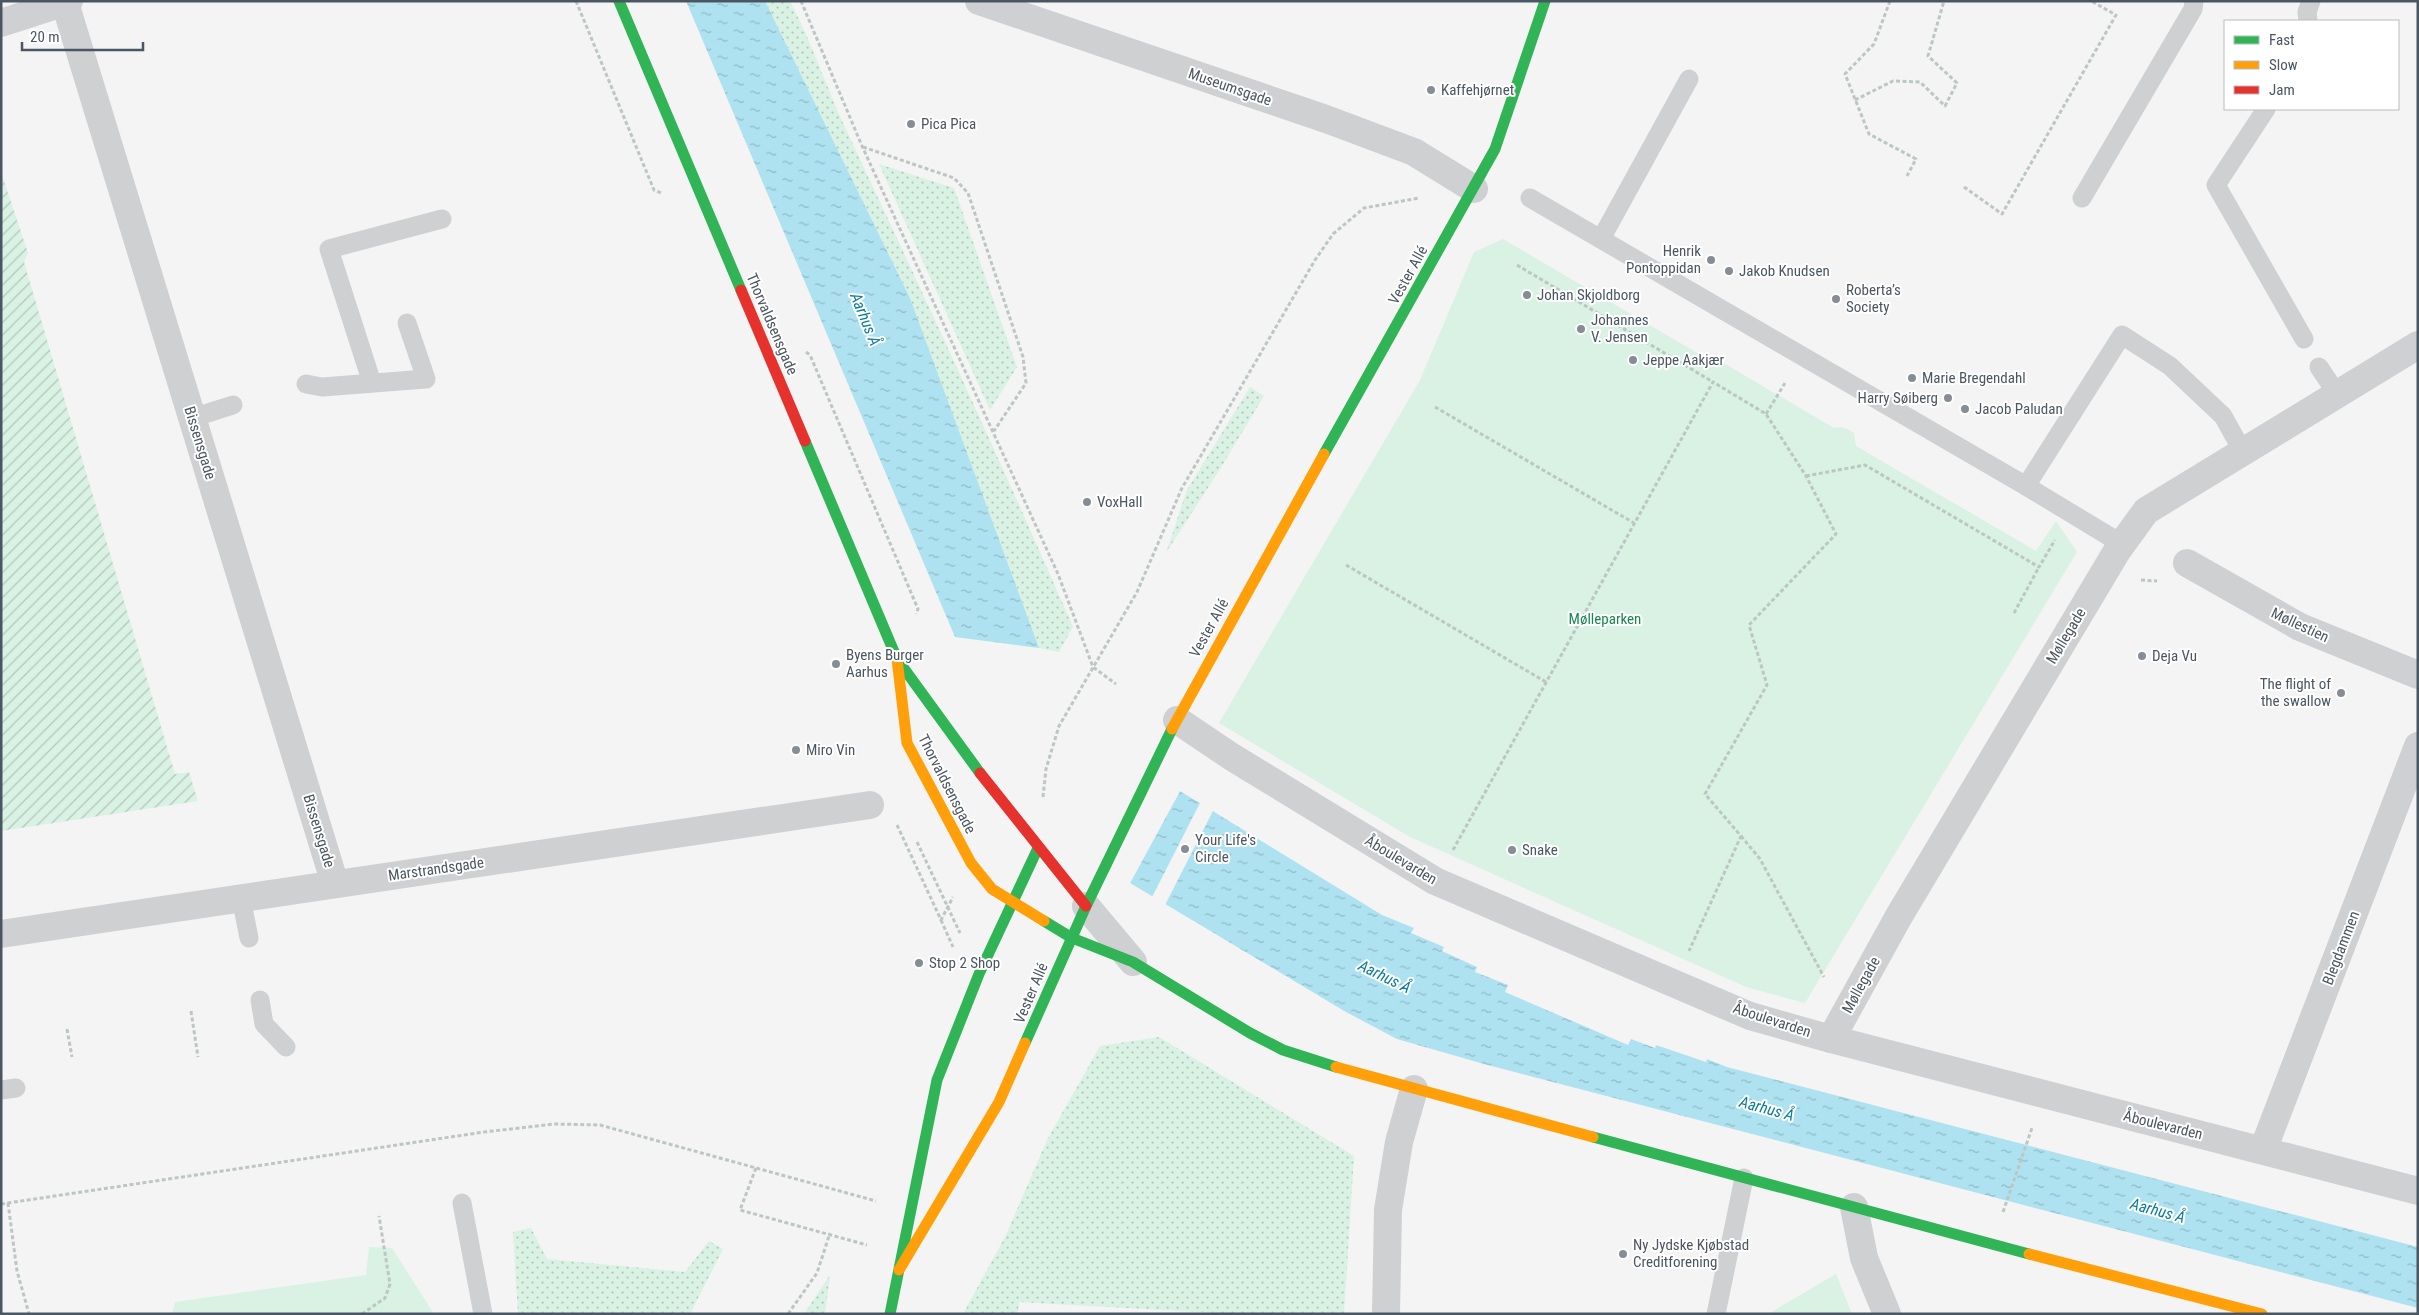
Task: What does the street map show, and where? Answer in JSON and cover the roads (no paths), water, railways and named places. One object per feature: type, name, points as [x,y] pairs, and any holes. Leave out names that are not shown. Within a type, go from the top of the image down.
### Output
[{"type":"street","name":"Thorvaldsensgade","points":[[619,1],[896,659],[954,742],[1086,906]]},
{"type":"street","name":"Museumsgade","points":[[979,1],[1326,119],[1414,152],[1474,189]]},
{"type":"street","name":"Vester Allé","points":[[899,1270],[999,1102],[1086,906],[1158,755],[1178,720],[1198,678],[1474,189],[1504,128],[1523,61],[1545,1]]},
{"type":"street","points":[[1,22],[67,2]]},
{"type":"street","name":"Bissensgade","points":[[67,2],[335,884]]},
{"type":"street","name":"Møllegade","points":[[1831,1039],[1899,916],[2115,554],[2146,512],[2418,344]]},
{"type":"street","name":"Møllestien","points":[[2187,563],[2300,627],[2418,675]]},
{"type":"street","name":"Thorvaldsensgade","points":[[896,659],[908,743],[971,863],[992,888],[1072,938]]},
{"type":"street","name":"Åboulevarden","points":[[1178,720],[1243,763],[1435,882],[1750,1016],[1831,1039],[2418,1190]]},
{"type":"street","name":"Blegdammen","points":[[2263,1150],[2418,746]]},
{"type":"street","name":"Marstrandsgade","points":[[1,934],[870,805]]},
{"type":"street","name":"Vester Allé","points":[[890,1314],[937,1080],[979,974],[1038,848]]},
{"type":"street","points":[[1086,906],[1133,962]]},
{"type":"street","points":[[1072,938],[1133,962],[1250,1033],[1302,1058],[1414,1090],[2262,1314]]},
{"type":"street","points":[[1386,1314],[1388,1210],[1399,1142],[1414,1090]]},
{"type":"street","points":[[1854,1207],[1864,1258],[1887,1314]]},
{"type":"lane","points":[[2082,198],[2193,9],[2194,1]]},
{"type":"lane","points":[[2308,20],[2307,12],[2310,1]]},
{"type":"lane","points":[[1601,239],[1689,79]]},
{"type":"lane","points":[[2265,110],[2216,185],[2304,339]]},
{"type":"lane","points":[[1530,198],[2026,486],[2115,554]]},
{"type":"lane","points":[[372,383],[329,249],[442,219]]},
{"type":"lane","points":[[306,384],[322,387],[426,379],[407,323]]},
{"type":"lane","points":[[2026,486],[2122,335],[2170,366],[2223,416],[2243,452]]},
{"type":"lane","points":[[2319,367],[2337,394]]},
{"type":"lane","points":[[192,418],[233,405]]},
{"type":"lane","points":[[241,898],[248,938]]},
{"type":"lane","points":[[260,1000],[264,1024],[286,1047]]},
{"type":"lane","points":[[1716,1314],[1744,1178]]},
{"type":"lane","points":[[462,1204],[483,1314]]},
{"type":"water","name":"Aarhus Å","points":[[686,1],[765,1],[910,298],[1039,648],[955,637]]},
{"type":"water","name":"Aarhus Å","points":[[1180,791],[1382,915],[1414,928],[1411,933],[1444,947],[1442,951],[1477,967],[1475,972],[1508,985],[1505,992],[1628,1045],[1631,1039],[1655,1048],[1656,1045],[1706,1062],[1707,1059],[1727,1067],[2418,1247],[2418,1308],[1484,1064],[1397,1039],[1346,1012],[1130,883]]},
{"type":"place","name":"Kaffehjørnet","points":[[1431,90]]},
{"type":"place","name":"Pica Pica","points":[[911,124]]},
{"type":"place","name":"Henrik Pontoppidan","points":[[1711,260]]},
{"type":"place","name":"Jakob Knudsen","points":[[1729,271]]},
{"type":"place","name":"Johan Skjoldborg","points":[[1527,295]]},
{"type":"place","name":"Roberta’s Society","points":[[1836,299]]},
{"type":"place","name":"Johannes V. Jensen","points":[[1581,329]]},
{"type":"place","name":"Jeppe Aakjær","points":[[1633,360]]},
{"type":"place","name":"Marie Bregendahl","points":[[1912,378]]},
{"type":"place","name":"Harry Søiberg","points":[[1948,398]]},
{"type":"place","name":"Jacob Paludan","points":[[1965,409]]},
{"type":"place","name":"VoxHall","points":[[1087,502]]},
{"type":"place","name":"Deja Vu","points":[[2142,656]]},
{"type":"place","name":"Byens Burger Aarhus","points":[[836,664]]},
{"type":"place","name":"The flight of the swallow","points":[[2341,693]]},
{"type":"place","name":"Miro Vin","points":[[796,750]]},
{"type":"place","name":"Your Life's Circle","points":[[1185,849]]},
{"type":"place","name":"Snake","points":[[1512,850]]},
{"type":"place","name":"Stop 2 Shop","points":[[919,963]]},
{"type":"place","name":"Ny Jydske Kjøbstad Creditforening","points":[[1623,1254]]},
{"type":"park label","name":"Mølleparken","points":[[1605,619]]}]
